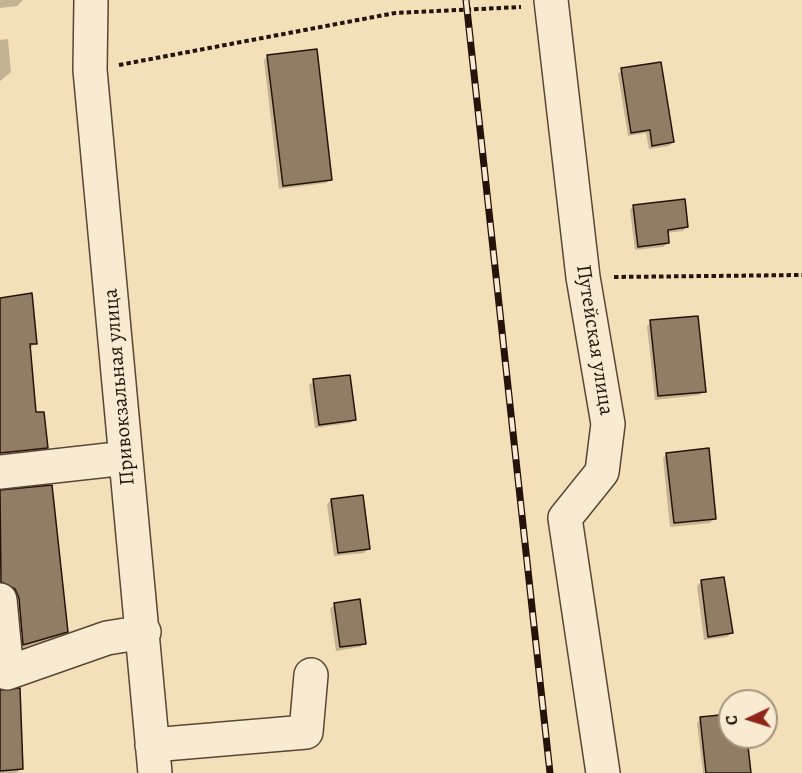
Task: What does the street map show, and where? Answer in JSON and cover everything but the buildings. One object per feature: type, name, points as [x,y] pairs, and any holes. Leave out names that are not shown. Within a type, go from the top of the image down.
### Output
[{"type":"street","name":"Привокзальная улица","points":[[91,0],[90,70],[154,759]]},
{"type":"street","name":"Путейская улица","points":[[551,3],[584,278],[608,424],[602,472],[565,518],[603,773]]},
{"type":"street","points":[[0,472],[126,458]]},
{"type":"street","points":[[0,600],[4,673],[107,638],[144,632]]},
{"type":"street","points":[[154,759],[306,732],[311,675]]},
{"type":"path","points":[[90,70],[394,14],[551,3]]},
{"type":"path","points":[[584,278],[802,275]]},
{"type":"railway","points":[[466,0],[550,773]]}]
